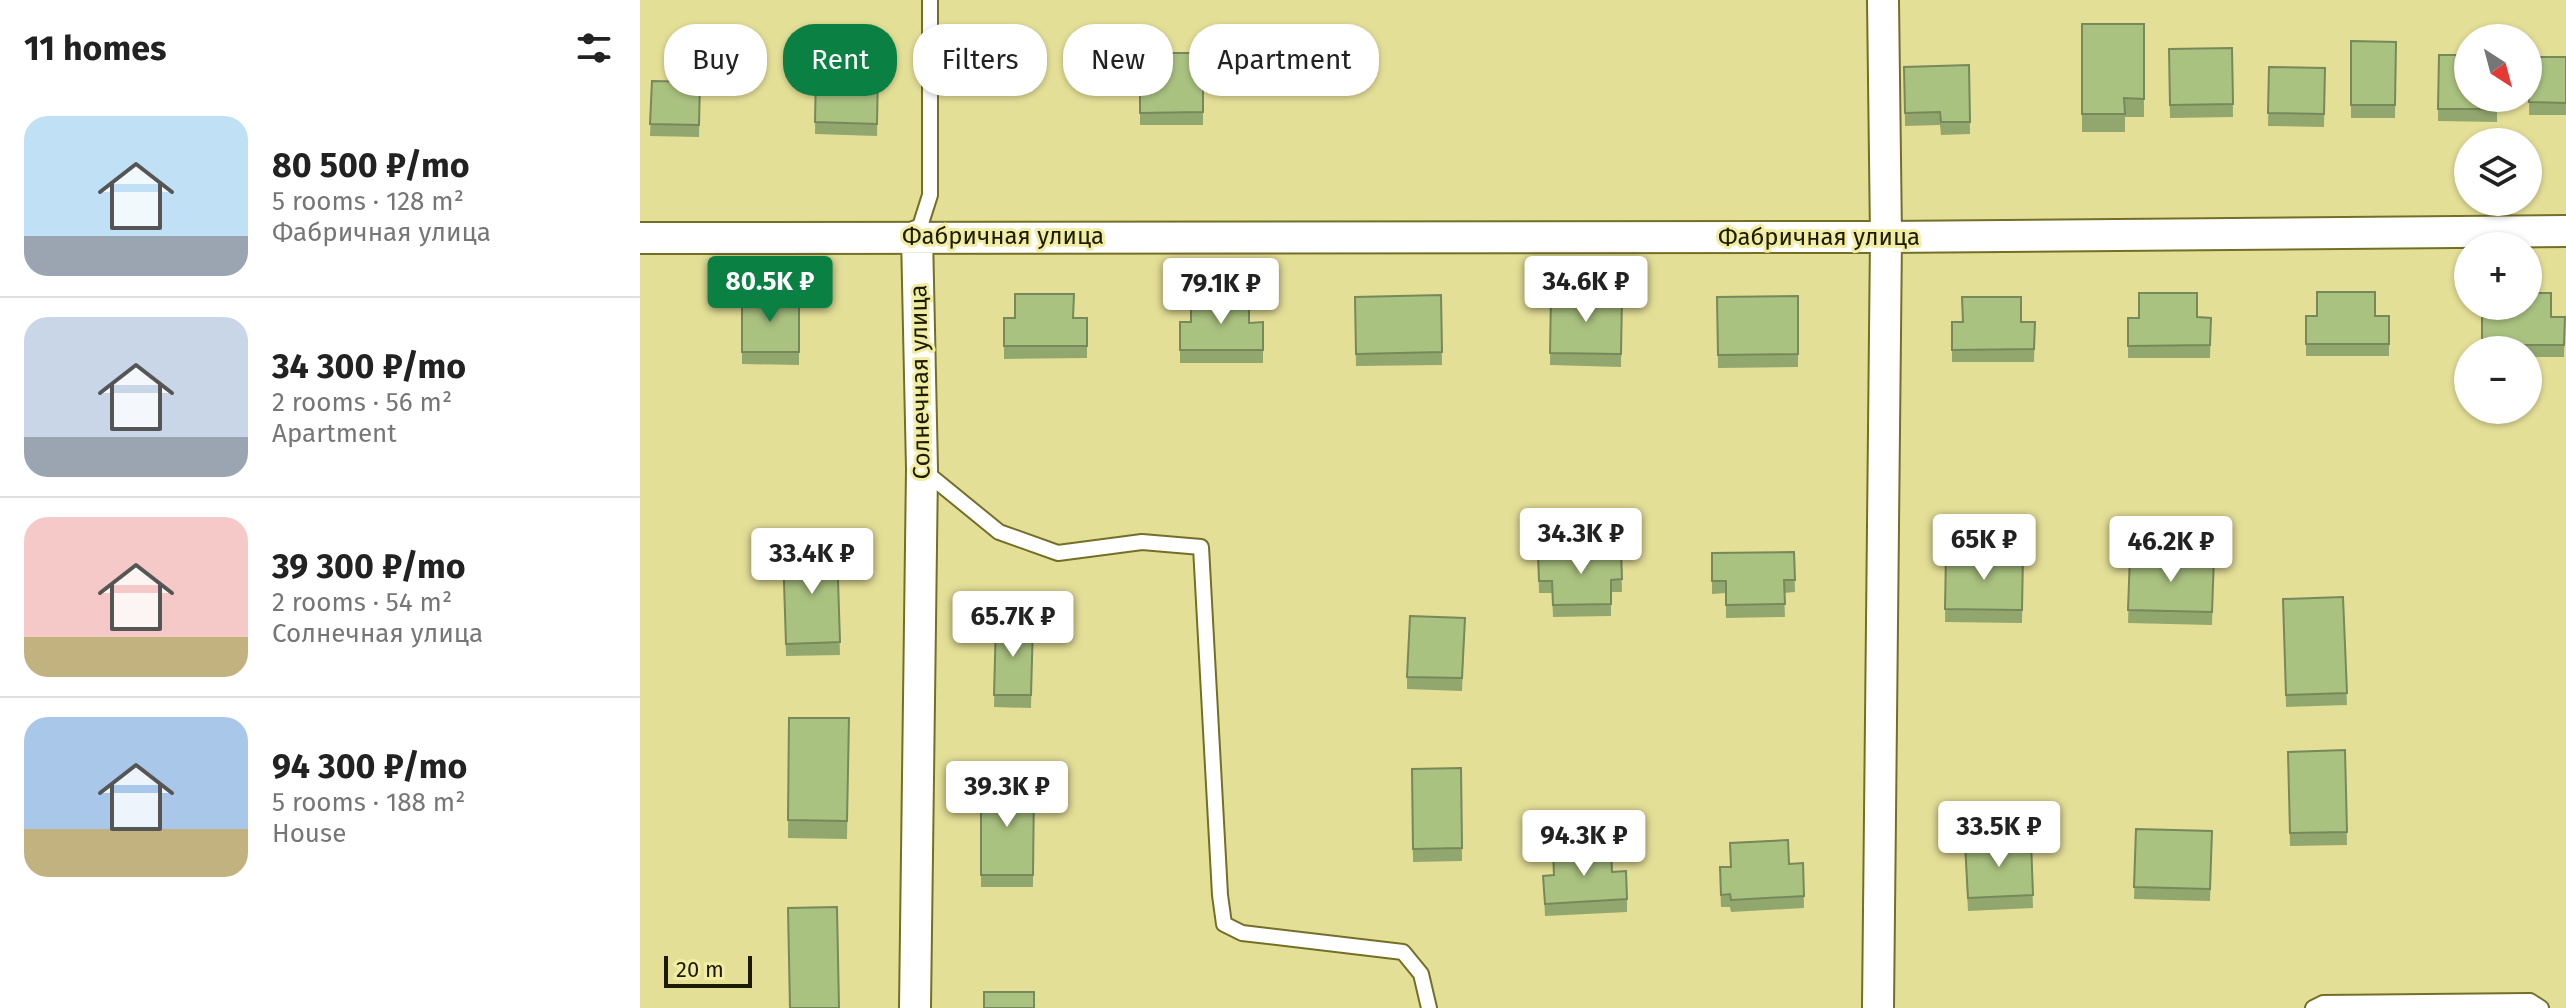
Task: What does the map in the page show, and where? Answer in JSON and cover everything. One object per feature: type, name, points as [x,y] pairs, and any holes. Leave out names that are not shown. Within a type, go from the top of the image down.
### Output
[{"type":"street","points":[[1878,1008],[1886,237],[1883,0]]},
{"type":"street","name":"Фабричная улица","points":[[640,238],[1886,237],[2566,231]]},
{"type":"street","name":"Солнечная улица","points":[[915,1008],[922,469],[917,236]]},
{"type":"lane","points":[[917,236],[930,195],[930,0]]},
{"type":"lane","points":[[922,469],[999,532],[1058,553],[1142,542],[1201,547],[1224,924],[1242,933],[1403,952],[1421,974],[1429,1008]]},
{"type":"lane","points":[[2313,1008],[2323,1003],[2514,1001],[2530,1001],[2541,1008]]},
{"type":"building","points":[[2082,24],[2144,24],[2144,99],[2124,98],[2125,114],[2082,114]]},
{"type":"building","points":[[2351,41],[2396,42],[2395,105],[2351,105]]},
{"type":"building","points":[[2232,48],[2233,104],[2170,105],[2169,49]]},
{"type":"building","points":[[1173,53],[1189,53],[1189,96],[1203,96],[1203,112],[1140,113],[1140,96],[1173,96]]},
{"type":"building","points":[[2439,55],[2454,55],[2454,109],[2438,109]]},
{"type":"building","points":[[2542,57],[2566,57],[2566,103],[2542,102]]},
{"type":"building","points":[[1969,65],[1970,122],[1941,122],[1940,112],[1905,113],[1904,67]]},
{"type":"building","points":[[2269,67],[2325,68],[2324,114],[2268,113]]},
{"type":"building","points":[[652,81],[664,81],[664,96],[700,96],[699,125],[650,124]]},
{"type":"building","points":[[816,96],[878,96],[877,124],[815,122]]},
{"type":"building","points":[[2317,292],[2375,292],[2375,316],[2389,316],[2389,344],[2306,344],[2306,316],[2317,316]]},
{"type":"building","points":[[2139,293],[2197,293],[2197,317],[2211,318],[2210,345],[2128,346],[2128,318],[2139,318]]},
{"type":"building","points":[[2542,293],[2551,293],[2551,317],[2565,317],[2564,345],[2542,345],[2542,336],[2482,336],[2482,320],[2542,320]]},
{"type":"building","points":[[1015,294],[1074,294],[1073,318],[1087,318],[1087,346],[1004,346],[1004,318],[1015,318]]},
{"type":"building","points":[[1441,295],[1442,352],[1356,354],[1355,297]]},
{"type":"building","points":[[1551,295],[1622,296],[1621,354],[1550,353]]},
{"type":"building","points":[[1798,296],[1798,354],[1718,355],[1717,297]]},
{"type":"building","points":[[742,297],[799,297],[799,352],[742,352]]},
{"type":"building","points":[[1962,297],[2021,297],[2021,322],[2035,322],[2034,349],[1952,350],[1952,322],[1963,322]]},
{"type":"building","points":[[1191,298],[1249,298],[1249,323],[1263,322],[1263,350],[1180,350],[1180,322],[1191,322]]},
{"type":"building","points":[[837,549],[840,642],[786,644],[783,551]]},
{"type":"building","points":[[1621,551],[1622,579],[1611,580],[1611,604],[1553,605],[1552,581],[1539,581],[1538,553]]},
{"type":"building","points":[[1794,552],[1795,580],[1784,580],[1785,604],[1726,605],[1726,581],[1712,581],[1712,553]]},
{"type":"building","points":[[1946,553],[2023,554],[2022,610],[1945,609]]},
{"type":"building","points":[[2130,555],[2214,557],[2212,612],[2128,610]]},
{"type":"building","points":[[2343,597],[2347,693],[2286,695],[2283,599]]},
{"type":"building","points":[[1410,616],[1465,618],[1462,678],[1407,677]]},
{"type":"building","points":[[996,622],[1033,623],[1031,695],[994,695]]},
{"type":"building","points":[[789,718],[849,718],[847,821],[788,820]]},
{"type":"building","points":[[2345,750],[2347,832],[2290,833],[2288,752]]},
{"type":"building","points":[[1461,768],[1462,848],[1413,849],[1412,769]]},
{"type":"building","points":[[981,783],[1034,783],[1033,875],[981,875]]},
{"type":"building","points":[[2136,829],[2212,831],[2210,889],[2134,887]]},
{"type":"building","points":[[1788,840],[1789,864],[1803,863],[1804,896],[1731,900],[1730,894],[1721,895],[1720,867],[1731,867],[1730,843]]},
{"type":"building","points":[[2031,841],[2033,895],[1968,898],[1965,843]]},
{"type":"building","points":[[1611,848],[1612,872],[1626,871],[1627,899],[1545,904],[1543,876],[1554,875],[1553,851]]},
{"type":"building","points":[[837,907],[839,1008],[790,1008],[788,908]]},
{"type":"building","points":[[984,992],[1034,992],[1034,1008],[984,1008]]}]
